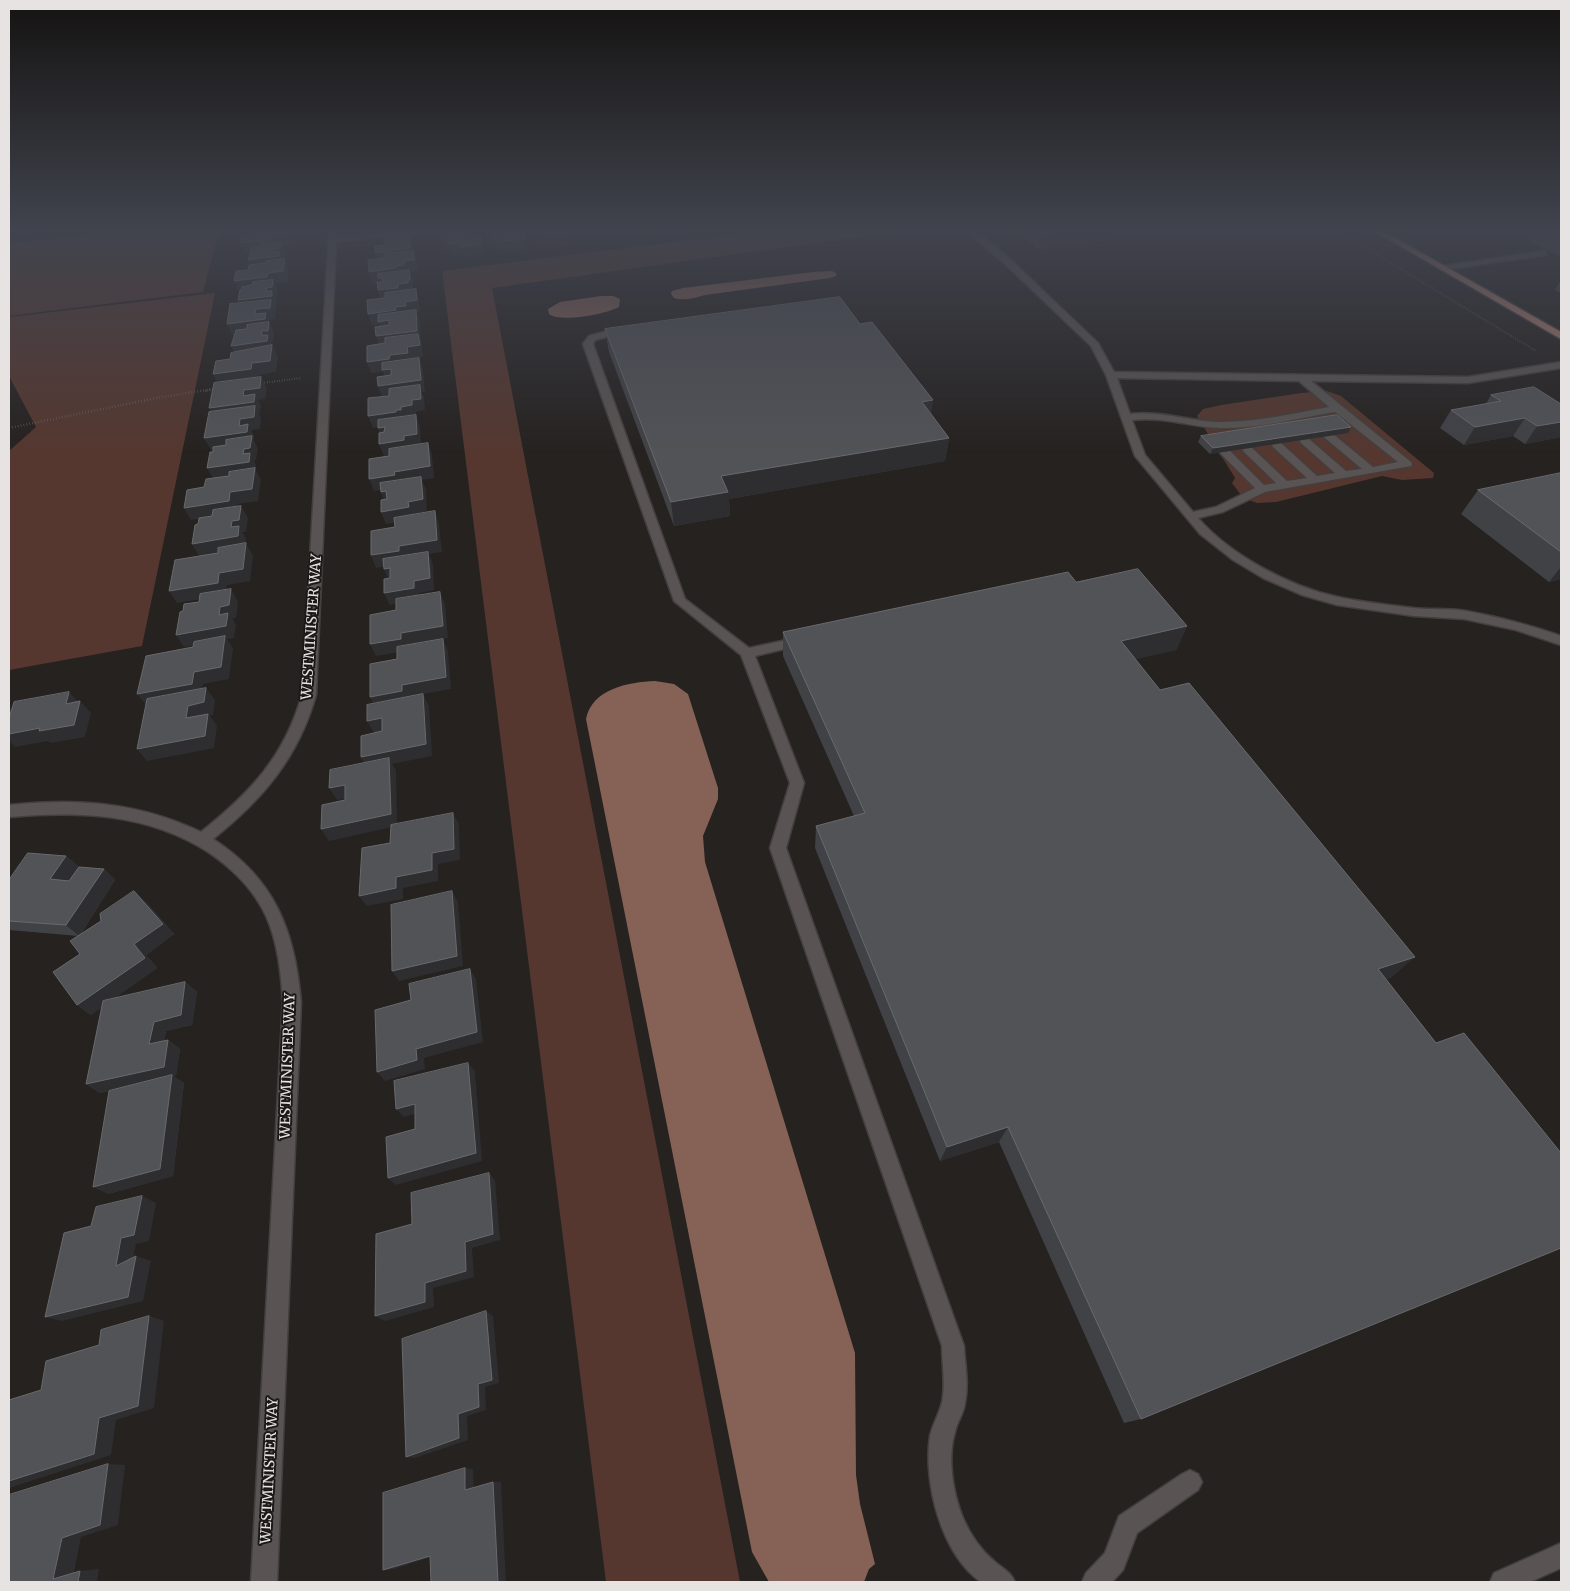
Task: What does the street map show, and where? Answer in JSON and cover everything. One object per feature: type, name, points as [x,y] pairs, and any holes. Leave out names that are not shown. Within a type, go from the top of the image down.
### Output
[{"type":"main road","points":[[1508,305],[1561,336]]},
{"type":"street","name":"WESTMINISTER WAY","points":[[264,1582],[292,1002],[290,971],[284,944],[268,904],[235,863],[203,839],[249,799],[278,765],[298,732],[310,695],[329,305]]},
{"type":"street","points":[[1053,305],[1095,345],[1112,375],[1140,456],[1204,532],[1237,557],[1267,575],[1306,592],[1337,601],[1375,607],[1464,615],[1518,626],[1561,641]]},
{"type":"street","points":[[615,332],[592,338],[588,344],[680,601],[747,653],[797,783],[778,848],[953,1346],[954,1404],[942,1434],[939,1469],[946,1506],[964,1545],[991,1576],[1002,1582]]},
{"type":"street","points":[[1112,375],[1468,380],[1561,365]]},
{"type":"street","points":[[1190,516],[1219,510],[1262,489],[1407,464],[1337,409],[1302,378]]},
{"type":"street","points":[[1126,418],[1141,415],[1160,416],[1196,424],[1220,425],[1337,409]]},
{"type":"street","points":[[1302,414],[1316,426]]},
{"type":"street","points":[[1280,418],[1293,430]]},
{"type":"street","points":[[1251,422],[1264,433]]},
{"type":"street","points":[[1196,424],[1208,435]]},
{"type":"street","points":[[1220,425],[1235,438]]},
{"type":"street","points":[[1329,436],[1370,470]]},
{"type":"street","points":[[1306,441],[1344,475]]},
{"type":"street","points":[[1277,445],[1315,480]]},
{"type":"street","points":[[1248,450],[1284,485]]},
{"type":"street","points":[[1225,452],[1262,489]]},
{"type":"street","points":[[747,653],[816,638]]},
{"type":"street","points":[[9,811],[69,807],[109,809],[141,815],[179,827],[203,839]]},
{"type":"street","points":[[1095,1582],[1114,1561],[1128,1525],[1190,1482]]},
{"type":"street","points":[[1503,1582],[1561,1555]]},
{"type":"path","points":[[1462,305],[1561,365]]},
{"type":"path","points":[[262,383],[301,378]]},
{"type":"path","points":[[9,428],[156,398],[224,388]]},
{"type":"shaded area","points":[[9,305],[96,305],[9,316]]},
{"type":"shaded area","points":[[110,305],[212,305],[142,646],[9,670],[9,451],[36,427],[9,376],[9,317]]},
{"type":"shaded area","points":[[446,305],[495,305],[740,1582],[606,1582]]},
{"type":"shaded area","points":[[554,305],[619,305],[613,310],[573,318],[555,317],[549,314],[548,309]]},
{"type":"shaded area","points":[[1327,391],[1341,396],[1434,473],[1433,478],[1402,480],[1382,476],[1276,502],[1257,503],[1243,498],[1232,483],[1235,478],[1197,416],[1203,409],[1221,405]]},
{"type":"shaded area","points":[[655,681],[674,684],[688,694],[718,788],[718,799],[703,836],[705,862],[855,1353],[856,1475],[860,1504],[875,1564],[869,1569],[864,1582],[769,1582],[752,1552],[586,719],[590,709],[603,694],[634,683]]},
{"type":"building","points":[[230,305],[270,305],[270,308],[256,309],[255,314],[266,313],[265,319],[227,324]]},
{"type":"building","points":[[367,305],[406,306],[395,307],[396,310],[368,314]]},
{"type":"building","points":[[779,305],[846,305],[860,324],[872,322],[933,400],[922,402],[949,438],[721,476],[728,492],[671,502],[605,329]]},
{"type":"building","points":[[416,310],[417,331],[376,336],[375,327],[389,325],[389,320],[378,322],[378,315]]},
{"type":"building","points":[[269,322],[268,331],[262,331],[261,335],[268,335],[267,341],[231,346],[236,330],[247,329],[247,325]]},
{"type":"building","points":[[418,334],[420,345],[407,347],[408,353],[390,355],[389,359],[367,362],[367,346],[385,343],[385,338]]},
{"type":"building","points":[[272,345],[270,361],[252,363],[251,369],[213,374],[216,361],[230,359],[231,353]]},
{"type":"building","points":[[419,358],[421,380],[378,386],[377,377],[391,375],[391,369],[382,370],[382,363]]},
{"type":"building","points":[[261,377],[260,388],[244,390],[243,396],[255,394],[254,402],[209,408],[214,383]]},
{"type":"building","points":[[420,385],[421,399],[412,400],[412,405],[401,407],[401,410],[396,410],[396,412],[368,416],[368,398],[389,396],[389,389]]},
{"type":"building","points":[[1534,387],[1561,404],[1561,422],[1537,426],[1525,418],[1475,427],[1451,410],[1501,401],[1491,395]]},
{"type":"building","points":[[255,406],[254,417],[240,419],[239,426],[248,424],[247,432],[204,438],[209,412]]},
{"type":"building","points":[[416,415],[417,434],[404,436],[404,440],[379,444],[379,433],[384,432],[385,427],[378,428],[378,420]]},
{"type":"building","points":[[1337,415],[1351,427],[1213,448],[1201,436]]},
{"type":"building","points":[[252,436],[250,448],[244,449],[243,454],[250,453],[249,462],[207,468],[210,452],[213,452],[213,447],[226,445],[226,440]]},
{"type":"building","points":[[428,443],[430,466],[394,472],[395,475],[369,479],[369,459],[389,456],[389,449]]},
{"type":"building","points":[[255,468],[252,489],[230,492],[229,501],[184,508],[187,490],[204,487],[206,479],[229,476],[229,472]]},
{"type":"building","points":[[1561,473],[1561,552],[1478,490]]},
{"type":"building","points":[[421,477],[423,499],[408,502],[409,507],[381,512],[381,500],[387,499],[386,491],[381,492],[380,483]]},
{"type":"building","points":[[241,506],[239,520],[232,521],[231,527],[239,526],[238,536],[192,544],[195,525],[198,524],[199,518],[212,516],[213,510]]},
{"type":"building","points":[[435,511],[437,540],[399,546],[399,551],[371,555],[371,531],[395,527],[394,518]]},
{"type":"building","points":[[246,543],[243,569],[219,573],[218,583],[169,591],[175,560],[218,553],[218,548]]},
{"type":"building","points":[[428,552],[430,578],[414,581],[414,588],[384,593],[384,579],[390,578],[390,568],[384,569],[383,559]]},
{"type":"building","points":[[1138,569],[1187,626],[1121,641],[1160,690],[1189,683],[1415,957],[1378,969],[1436,1043],[1464,1033],[1561,1153],[1561,1248],[1141,1419],[1008,1127],[947,1147],[816,826],[865,813],[783,632],[1068,572],[1076,582]]},
{"type":"building","points":[[231,589],[229,605],[220,607],[219,615],[228,613],[226,626],[176,635],[180,612],[183,611],[184,604],[199,602],[200,594]]},
{"type":"building","points":[[440,592],[443,626],[401,633],[401,639],[370,644],[370,615],[396,610],[396,599]]},
{"type":"building","points":[[225,636],[221,667],[194,672],[192,684],[137,694],[146,656],[193,647],[194,642]]},
{"type":"building","points":[[443,639],[446,677],[402,685],[402,691],[370,697],[370,664],[397,659],[397,647]]},
{"type":"building","points":[[206,688],[204,702],[188,706],[186,718],[208,714],[205,736],[137,749],[147,699]]},
{"type":"building","points":[[69,692],[66,704],[80,701],[74,725],[39,731],[40,728],[9,734],[9,718],[14,702]]},
{"type":"building","points":[[423,694],[426,744],[361,757],[361,736],[382,731],[382,718],[367,721],[367,705]]},
{"type":"building","points":[[389,758],[391,814],[321,829],[322,805],[345,800],[345,785],[329,788],[330,770]]},
{"type":"building","points":[[453,813],[454,849],[432,853],[432,870],[396,877],[396,888],[359,896],[362,848],[390,843],[391,825]]},
{"type":"building","points":[[28,853],[66,856],[50,879],[69,881],[79,867],[104,869],[66,925],[9,921],[9,880]]},
{"type":"building","points":[[134,891],[163,924],[134,944],[145,958],[77,1005],[53,972],[80,954],[70,941],[101,921],[100,914]]},
{"type":"building","points":[[452,891],[457,956],[392,971],[391,905]]},
{"type":"building","points":[[470,969],[477,1032],[416,1049],[417,1060],[377,1072],[375,1010],[411,1000],[409,984]]},
{"type":"building","points":[[185,982],[181,1015],[154,1022],[149,1044],[168,1040],[164,1067],[86,1084],[103,1001]]},
{"type":"building","points":[[468,1063],[476,1153],[388,1178],[386,1137],[415,1129],[415,1104],[396,1109],[394,1081]]},
{"type":"building","points":[[172,1075],[160,1169],[93,1187],[109,1091]]},
{"type":"building","points":[[489,1173],[493,1234],[465,1242],[466,1271],[425,1283],[425,1302],[375,1316],[376,1234],[412,1224],[411,1193]]},
{"type":"building","points":[[142,1196],[134,1235],[121,1238],[116,1266],[136,1256],[128,1297],[45,1317],[64,1233],[91,1226],[96,1207]]},
{"type":"building","points":[[486,1311],[492,1380],[478,1384],[479,1407],[458,1414],[459,1438],[406,1457],[402,1339]]},
{"type":"building","points":[[149,1316],[138,1406],[99,1418],[94,1454],[9,1481],[9,1400],[41,1390],[46,1361],[99,1345],[101,1330]]},
{"type":"building","points":[[108,1464],[100,1525],[62,1538],[53,1579],[80,1571],[78,1582],[9,1582],[9,1495]]},
{"type":"building","points":[[465,1468],[465,1490],[493,1482],[498,1582],[431,1582],[430,1556],[383,1570],[383,1493]]}]
